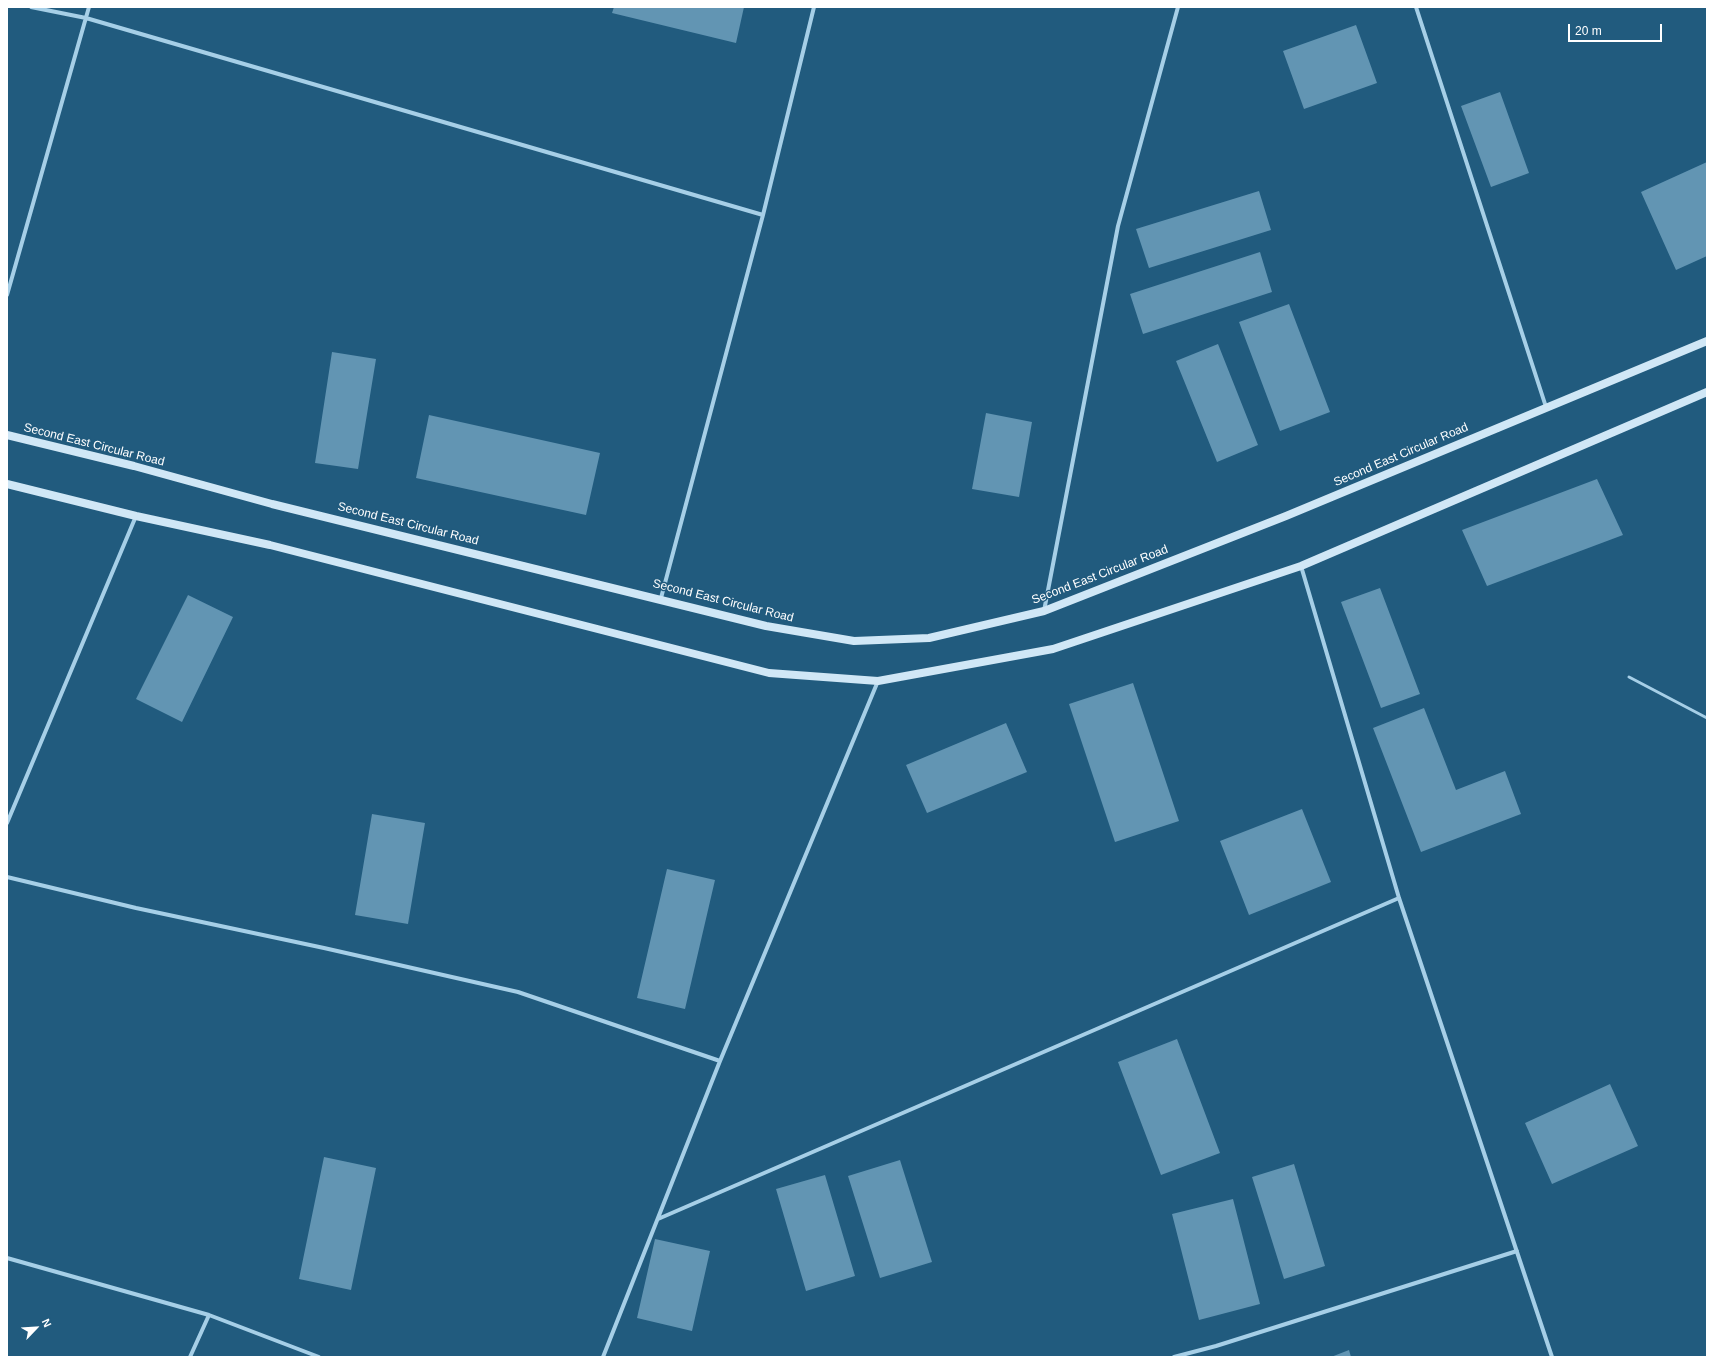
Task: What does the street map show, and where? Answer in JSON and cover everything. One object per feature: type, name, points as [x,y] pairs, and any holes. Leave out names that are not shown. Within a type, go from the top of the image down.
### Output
[{"type":"main road","name":"Second East Circular Road","points":[[7,436],[134,466],[272,504],[661,598],[766,626],[854,641],[929,638],[1044,611],[1286,516],[1707,341]]},
{"type":"main road","points":[[7,484],[136,516],[270,545],[769,673],[878,681],[1053,649],[1301,566],[1707,392]]},
{"type":"street","points":[[31,7],[86,18],[763,216]]},
{"type":"street","points":[[7,295],[89,7]]},
{"type":"street","points":[[661,598],[763,216],[814,7]]},
{"type":"street","points":[[1044,611],[1118,226],[1178,7]]},
{"type":"street","points":[[1416,7],[1546,407]]},
{"type":"street","points":[[7,823],[136,516]]},
{"type":"street","points":[[1301,566],[1398,898],[1552,1357]]},
{"type":"street","points":[[604,1357],[720,1061],[878,681]]},
{"type":"street","points":[[7,877],[136,908],[324,948],[518,992],[720,1061]]},
{"type":"street","points":[[658,1219],[1398,898]]},
{"type":"street","points":[[1174,1357],[1184,1356],[1517,1251]]},
{"type":"street","points":[[7,1258],[209,1315],[319,1357]]},
{"type":"street","points":[[190,1357],[209,1315]]},
{"type":"lane","points":[[1629,677],[1707,718]]},
{"type":"building","points":[[614,7],[744,7],[736,43],[612,13]]},
{"type":"building","points":[[1356,25],[1377,83],[1304,109],[1283,51]]},
{"type":"building","points":[[1500,92],[1529,173],[1491,187],[1461,106]]},
{"type":"building","points":[[1707,162],[1707,256],[1676,270],[1641,192]]},
{"type":"building","points":[[1259,191],[1271,230],[1149,268],[1136,229]]},
{"type":"building","points":[[1260,252],[1272,292],[1143,334],[1130,294]]},
{"type":"building","points":[[1289,304],[1330,412],[1280,431],[1239,322]]},
{"type":"building","points":[[1218,344],[1258,445],[1217,462],[1176,361]]},
{"type":"building","points":[[332,352],[376,359],[358,469],[315,463]]},
{"type":"building","points":[[986,413],[1032,422],[1019,497],[972,489]]},
{"type":"building","points":[[429,415],[600,453],[586,515],[416,478]]},
{"type":"building","points":[[1597,479],[1623,535],[1487,586],[1462,530]]},
{"type":"building","points":[[1380,588],[1420,694],[1381,708],[1341,602]]},
{"type":"building","points":[[188,595],[233,617],[182,722],[136,699]]},
{"type":"building","points":[[1133,683],[1179,821],[1115,842],[1069,704]]},
{"type":"building","points":[[1424,708],[1456,790],[1505,771],[1521,814],[1421,852],[1373,728]]},
{"type":"building","points":[[1006,723],[1027,772],[927,813],[906,765]]},
{"type":"building","points":[[1302,809],[1331,882],[1249,915],[1220,841]]},
{"type":"building","points":[[372,814],[425,823],[408,924],[355,915]]},
{"type":"building","points":[[667,869],[715,880],[685,1009],[637,998]]},
{"type":"building","points":[[1177,1039],[1220,1153],[1161,1175],[1118,1062]]},
{"type":"building","points":[[1610,1084],[1638,1146],[1552,1184],[1525,1123]]},
{"type":"building","points":[[324,1157],[376,1168],[351,1290],[299,1279]]},
{"type":"building","points":[[900,1160],[932,1262],[880,1278],[848,1176]]},
{"type":"building","points":[[1294,1164],[1325,1266],[1284,1279],[1252,1177]]},
{"type":"building","points":[[825,1175],[855,1276],[806,1291],[776,1189]]},
{"type":"building","points":[[1233,1199],[1260,1304],[1199,1320],[1172,1214]]},
{"type":"building","points":[[655,1239],[710,1251],[692,1331],[637,1318]]},
{"type":"building","points":[[1349,1350],[1351,1357],[1331,1357]]}]
